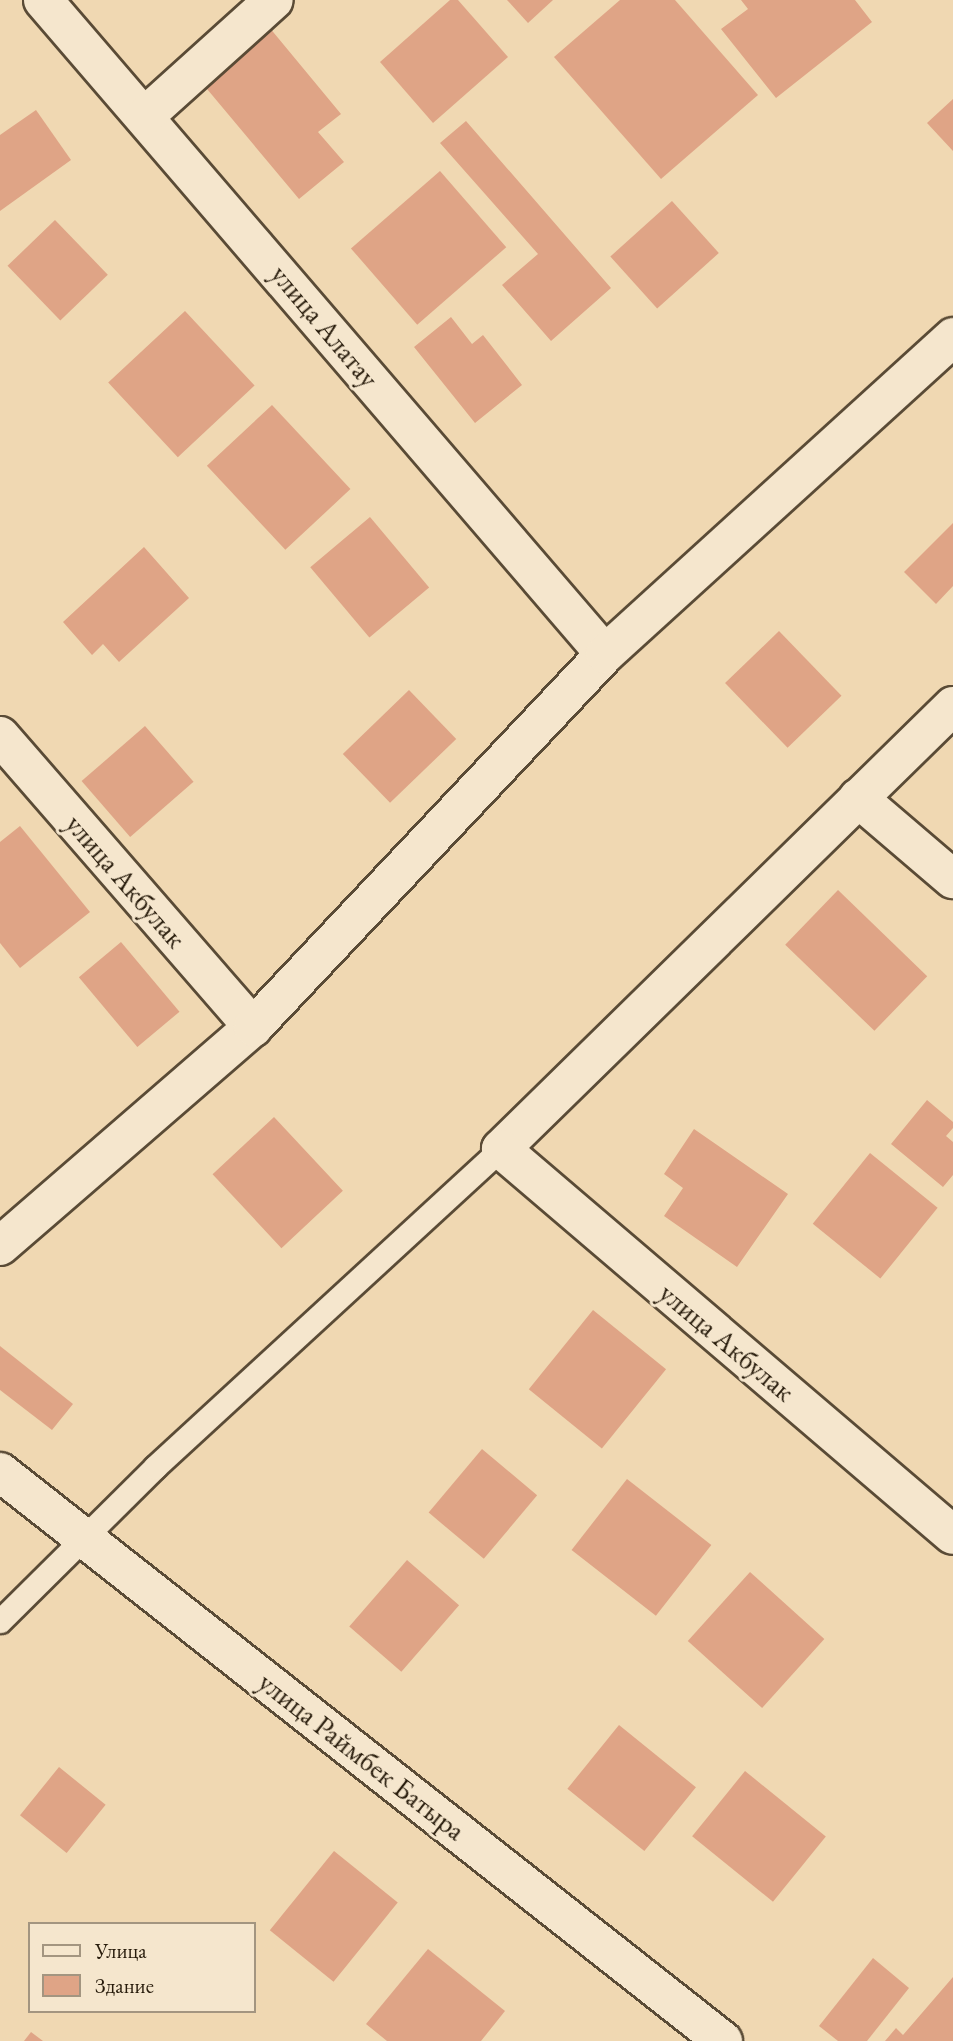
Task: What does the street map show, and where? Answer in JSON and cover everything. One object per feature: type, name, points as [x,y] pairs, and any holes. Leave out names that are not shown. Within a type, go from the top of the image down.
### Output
[{"type":"street","name":"улица Алатау","points":[[43,0],[605,654]]},
{"type":"street","points":[[145,116],[274,0]]},
{"type":"street","points":[[0,1246],[253,1027],[605,654],[953,337]]},
{"type":"street","points":[[500,1149],[953,706]]},
{"type":"street","name":"улица Акбулак","points":[[0,736],[253,1027]]},
{"type":"street","points":[[858,798],[953,879]]},
{"type":"street","name":"улица Акбулак","points":[[500,1149],[953,1535]]},
{"type":"street","name":"улица Раймбек Батыра","points":[[0,1472],[723,2041]]},
{"type":"lane","points":[[0,1621],[155,1467],[500,1149]]},
{"type":"building","points":[[450,0],[458,0],[508,57],[433,123],[380,62]]},
{"type":"building","points":[[507,0],[553,0],[528,23]]},
{"type":"building","points":[[620,0],[675,0],[758,95],[661,179],[554,57]]},
{"type":"building","points":[[741,0],[855,0],[872,22],[776,98],[721,29],[748,9]]},
{"type":"building","points":[[269,27],[341,114],[318,132],[344,162],[299,199],[202,83]]},
{"type":"building","points":[[953,99],[953,151],[927,123]]},
{"type":"building","points":[[36,110],[71,160],[0,211],[0,135]]},
{"type":"building","points":[[466,121],[611,288],[551,341],[502,285],[538,254],[440,143]]},
{"type":"building","points":[[440,171],[506,247],[417,325],[351,248]]},
{"type":"building","points":[[672,201],[719,253],[657,309],[610,257]]},
{"type":"building","points":[[55,220],[108,275],[60,321],[8,266]]},
{"type":"building","points":[[185,311],[255,386],[178,457],[108,383]]},
{"type":"building","points":[[451,317],[472,344],[483,335],[522,385],[475,423],[414,347]]},
{"type":"building","points":[[272,405],[350,489],[285,550],[207,466]]},
{"type":"building","points":[[370,517],[429,587],[369,638],[310,567]]},
{"type":"building","points":[[953,523],[953,586],[936,604],[904,572]]},
{"type":"building","points":[[144,547],[189,598],[119,662],[103,644],[92,655],[63,622]]},
{"type":"building","points":[[779,631],[842,696],[788,748],[725,683]]},
{"type":"building","points":[[409,690],[456,739],[390,803],[343,754]]},
{"type":"building","points":[[145,726],[194,782],[130,837],[82,781]]},
{"type":"building","points":[[20,826],[90,912],[20,968],[0,943],[0,842]]},
{"type":"building","points":[[838,890],[927,976],[874,1031],[785,945]]},
{"type":"building","points":[[121,942],[179,1012],[137,1047],[79,977]]},
{"type":"building","points":[[927,1100],[953,1122],[953,1128],[946,1136],[953,1142],[953,1175],[943,1187],[891,1144]]},
{"type":"building","points":[[274,1117],[343,1191],[281,1248],[213,1174]]},
{"type":"building","points":[[694,1129],[788,1194],[737,1267],[664,1216],[683,1188],[664,1174]]},
{"type":"building","points":[[870,1153],[938,1208],[880,1278],[813,1224]]},
{"type":"building","points":[[593,1310],[666,1369],[602,1448],[529,1389]]},
{"type":"building","points":[[0,1346],[73,1404],[52,1430],[0,1390]]},
{"type":"building","points":[[482,1449],[537,1495],[484,1559],[429,1513]]},
{"type":"building","points":[[627,1479],[711,1545],[656,1616],[572,1550]]},
{"type":"building","points":[[407,1560],[459,1605],[401,1672],[349,1626]]},
{"type":"building","points":[[750,1572],[824,1639],[762,1708],[688,1641]]},
{"type":"building","points":[[619,1725],[696,1787],[644,1851],[567,1789]]},
{"type":"building","points":[[59,1767],[106,1805],[67,1853],[20,1815]]},
{"type":"building","points":[[745,1771],[826,1836],[773,1902],[692,1836]]},
{"type":"building","points":[[334,1851],[398,1903],[334,1982],[270,1930]]},
{"type":"building","points":[[428,1949],[505,2011],[481,2041],[387,2041],[366,2024]]},
{"type":"building","points":[[873,1958],[909,1988],[867,2041],[838,2041],[819,2026]]},
{"type":"building","points":[[953,1977],[953,2041],[885,2041],[896,2028],[903,2035]]},
{"type":"building","points":[[31,2032],[43,2041],[24,2041]]}]
